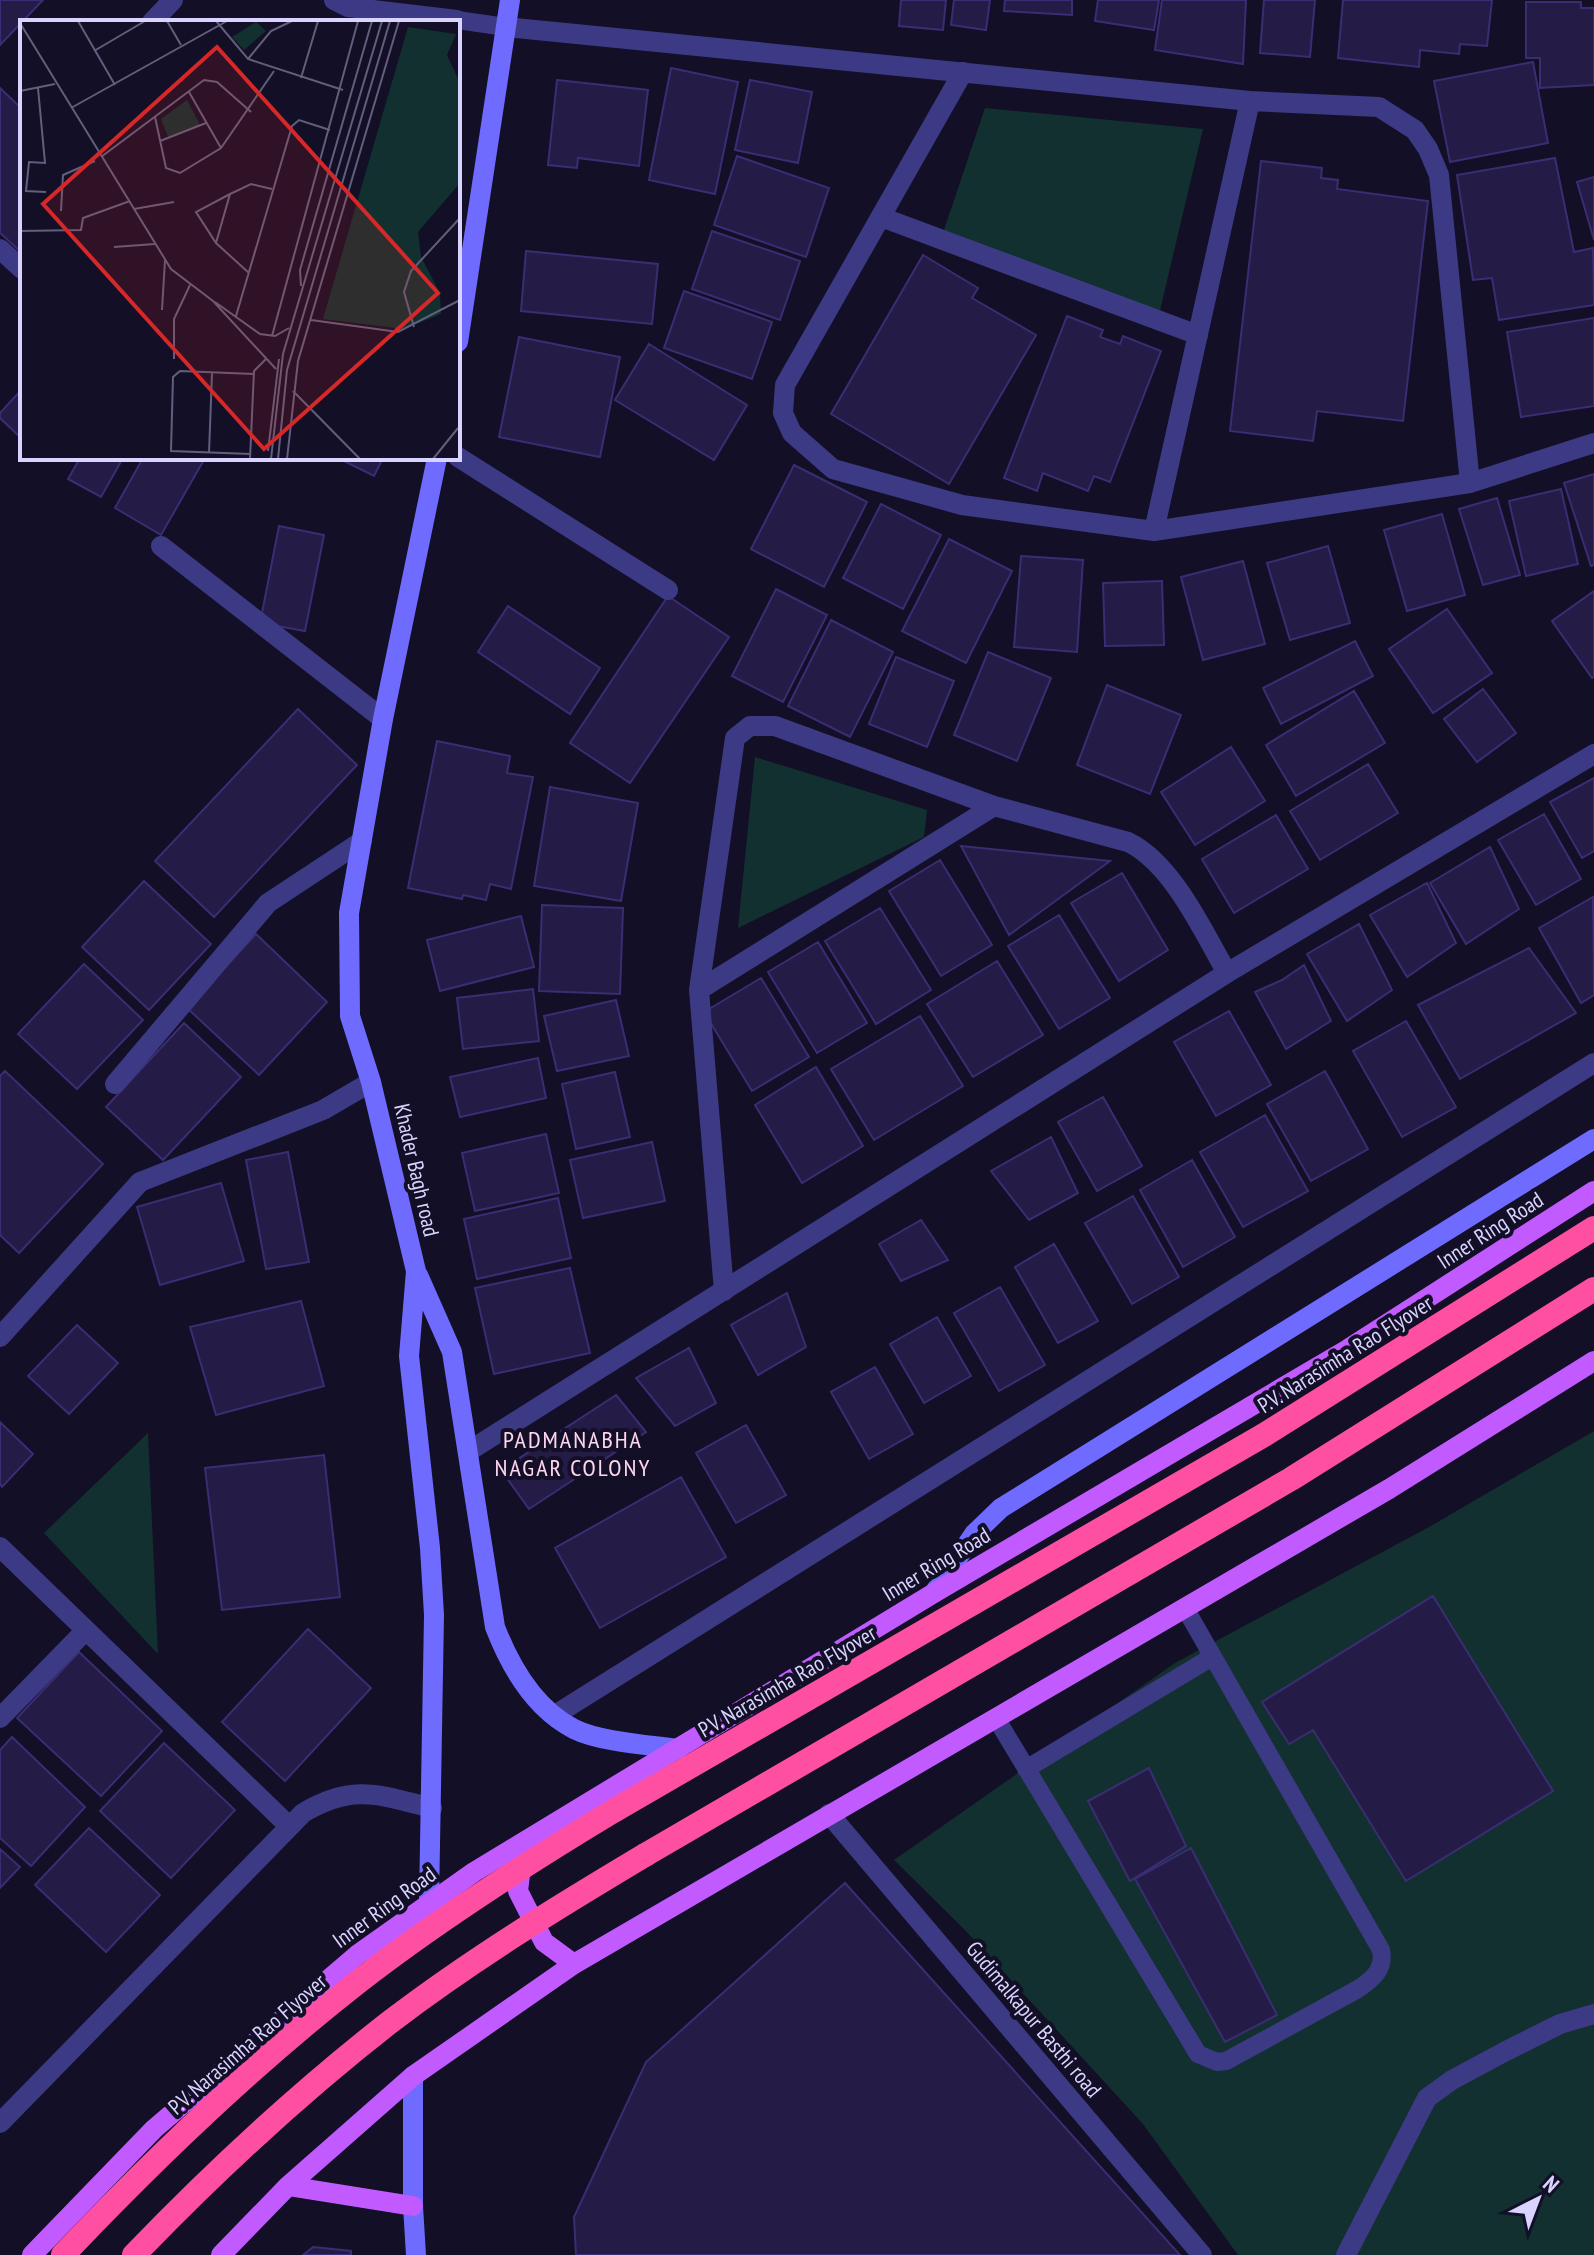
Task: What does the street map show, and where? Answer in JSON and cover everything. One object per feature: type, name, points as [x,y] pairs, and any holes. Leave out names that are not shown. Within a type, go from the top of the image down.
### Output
[{"type":"highway","name":"P.V. Narasimha Rao Flyover","points":[[63,2255],[131,2183],[274,2051],[358,1982],[532,1860],[1264,1435],[1594,1228]]},
{"type":"highway","points":[[134,2255],[234,2155],[309,2089],[391,2021],[479,1958],[645,1855],[1291,1479],[1594,1289]]},
{"type":"main road","name":"Inner Ring Road","points":[[32,2255],[154,2129],[357,1955],[429,1902],[934,1593],[1348,1349],[1594,1191]]},
{"type":"main road","points":[[221,2255],[288,2186],[413,2076],[574,1964],[1389,1489],[1594,1361]]},
{"type":"main road","points":[[524,1842],[518,1891],[544,1942],[574,1964]]},
{"type":"main road","points":[[288,2186],[413,2206]]},
{"type":"street","points":[[154,20],[173,0]]},
{"type":"street","points":[[334,0],[348,7],[457,20]]},
{"type":"street","points":[[460,329],[510,0]]},
{"type":"street","points":[[506,27],[1250,101],[1379,107],[1415,130],[1428,149],[1439,175],[1470,483]]},
{"type":"street","points":[[963,72],[785,385],[783,413],[792,433],[833,469],[962,505],[1154,531],[1470,483],[1594,443]]},
{"type":"street","points":[[1154,531],[1250,101]]},
{"type":"street","points":[[881,217],[1198,335]]},
{"type":"street","points":[[0,249],[20,267]]},
{"type":"street","points":[[460,458],[668,590]]},
{"type":"street","name":"Khader Bagh road","points":[[429,1902],[434,1615],[430,1548],[409,1356],[416,1271],[371,1082],[350,1016],[349,913],[383,719],[437,460]]},
{"type":"street","points":[[161,546],[383,719]]},
{"type":"street","points":[[724,1291],[699,990],[735,738],[750,726],[775,726],[994,806],[1128,842],[1144,850],[1162,866],[1227,973]]},
{"type":"street","points":[[469,1451],[1227,973],[1594,754]]},
{"type":"street","points":[[699,990],[994,806]]},
{"type":"street","points":[[115,1084],[268,903],[362,841]]},
{"type":"street","points":[[555,1715],[1594,1063]]},
{"type":"street","points":[[0,1337],[140,1182],[323,1110],[371,1082]]},
{"type":"street","points":[[934,1593],[974,1534],[1001,1508],[1594,1139]]},
{"type":"street","points":[[416,1271],[452,1352],[495,1627],[505,1653],[534,1697],[575,1730],[620,1741],[678,1749]]},
{"type":"street","points":[[0,1547],[289,1826]]},
{"type":"street","points":[[0,1718],[86,1630]]},
{"type":"street","points":[[0,2123],[289,1826],[320,1803],[341,1795],[372,1794],[432,1808]]},
{"type":"street","name":"Gudimalkapur Basthi road","points":[[829,1814],[1202,2255]]},
{"type":"street","points":[[1346,2255],[1427,2098],[1452,2080],[1560,2024],[1594,2014]]},
{"type":"street","points":[[413,2076],[416,2255]]},
{"type":"lane","points":[[460,20],[506,27]]},
{"type":"lane","points":[[996,1718],[1198,2054],[1217,2062],[1226,2061],[1358,1989],[1373,1979],[1380,1968],[1383,1959],[1381,1950],[1185,1608]]},
{"type":"lane","points":[[1026,1769],[1212,1657]]},
{"type":"green space","points":[[985,108],[1203,129],[1158,319],[943,233]]},
{"type":"green space","points":[[755,757],[927,810],[924,837],[738,928]]},
{"type":"green space","points":[[1594,1431],[1594,2255],[1238,2255],[1143,2124],[964,1929],[894,1860],[1175,1663],[1429,1527]]},
{"type":"green space","points":[[148,1433],[158,1654],[44,1533]]},
{"type":"building","points":[[0,0],[43,0],[24,20],[20,20],[20,24],[0,45]]},
{"type":"building","points":[[901,0],[946,0],[943,30],[899,26]]},
{"type":"building","points":[[954,0],[990,0],[986,30],[951,25]]},
{"type":"building","points":[[1005,0],[1072,0],[1072,15],[1004,11]]},
{"type":"building","points":[[1098,0],[1159,0],[1154,30],[1095,21]]},
{"type":"building","points":[[1162,0],[1246,0],[1243,64],[1155,50]]},
{"type":"building","points":[[1264,0],[1315,0],[1310,57],[1260,53]]},
{"type":"building","points":[[1343,0],[1492,0],[1487,46],[1460,44],[1459,54],[1420,50],[1419,67],[1338,58]]},
{"type":"building","points":[[1526,2],[1581,2],[1581,8],[1594,8],[1594,85],[1540,88],[1540,58],[1526,58]]},
{"type":"building","points":[[1533,62],[1548,143],[1450,162],[1434,81]]},
{"type":"building","points":[[671,68],[738,82],[715,194],[649,180]]},
{"type":"building","points":[[557,80],[648,90],[639,166],[578,158],[577,168],[548,165]]},
{"type":"building","points":[[750,80],[812,92],[798,163],[735,150]]},
{"type":"building","points":[[0,88],[20,107],[20,251],[0,233]]},
{"type":"building","points":[[737,156],[829,188],[806,257],[714,225]]},
{"type":"building","points":[[1555,158],[1574,252],[1593,248],[1594,305],[1499,320],[1492,278],[1473,280],[1457,175]]},
{"type":"building","points":[[1261,161],[1322,168],[1321,178],[1338,180],[1337,189],[1428,201],[1403,421],[1317,411],[1313,441],[1230,431]]},
{"type":"building","points":[[1594,177],[1594,240],[1577,182]]},
{"type":"building","points":[[712,231],[800,261],[780,320],[692,289]]},
{"type":"building","points":[[526,251],[658,264],[652,324],[521,311]]},
{"type":"building","points":[[923,255],[978,288],[972,298],[1036,335],[949,484],[831,414]]},
{"type":"building","points":[[684,291],[772,322],[752,379],[664,348]]},
{"type":"building","points":[[1067,316],[1103,330],[1100,337],[1120,344],[1123,336],[1161,351],[1110,482],[1094,476],[1088,491],[1043,473],[1037,491],[1004,478]]},
{"type":"building","points":[[1594,318],[1594,406],[1521,417],[1507,332]]},
{"type":"building","points":[[519,337],[620,357],[600,457],[499,437]]},
{"type":"building","points":[[649,344],[747,405],[714,460],[615,400]]},
{"type":"building","points":[[20,391],[20,437],[0,418],[0,413]]},
{"type":"building","points":[[79,460],[122,460],[101,497],[68,479]]},
{"type":"building","points":[[142,460],[204,460],[161,535],[115,508]]},
{"type":"building","points":[[342,460],[382,460],[374,476]]},
{"type":"building","points":[[794,465],[867,502],[824,587],[751,549]]},
{"type":"building","points":[[1594,474],[1594,565],[1591,566],[1564,483]]},
{"type":"building","points":[[1561,489],[1578,564],[1526,576],[1509,501]]},
{"type":"building","points":[[1497,498],[1520,575],[1483,585],[1459,509]]},
{"type":"building","points":[[881,504],[941,535],[903,609],[843,578]]},
{"type":"building","points":[[1442,514],[1465,595],[1407,611],[1384,530]]},
{"type":"building","points":[[279,526],[324,535],[305,631],[260,623]]},
{"type":"building","points":[[949,539],[1012,571],[966,663],[902,631]]},
{"type":"building","points":[[1328,546],[1350,623],[1290,640],[1267,563]]},
{"type":"building","points":[[1021,556],[1083,560],[1077,652],[1014,647]]},
{"type":"building","points":[[1243,561],[1265,644],[1203,660],[1181,577]]},
{"type":"building","points":[[1162,581],[1164,645],[1105,646],[1103,583]]},
{"type":"building","points":[[776,589],[827,615],[783,702],[732,676]]},
{"type":"building","points":[[1594,591],[1594,677],[1592,678],[1552,621]]},
{"type":"building","points":[[668,596],[729,637],[630,783],[570,743]]},
{"type":"building","points":[[508,606],[600,668],[570,714],[478,652]]},
{"type":"building","points":[[1447,609],[1492,673],[1433,713],[1389,649]]},
{"type":"building","points":[[831,620],[893,652],[850,737],[788,706]]},
{"type":"building","points":[[1355,641],[1373,676],[1281,724],[1263,688]]},
{"type":"building","points":[[988,652],[1051,678],[1017,761],[954,735]]},
{"type":"building","points":[[896,657],[954,681],[927,747],[869,724]]},
{"type":"building","points":[[1107,685],[1181,715],[1150,794],[1077,765]]},
{"type":"building","points":[[1483,689],[1516,733],[1477,762],[1444,719]]},
{"type":"building","points":[[1354,691],[1385,743],[1296,796],[1266,745]]},
{"type":"building","points":[[298,709],[357,765],[214,917],[155,861]]},
{"type":"building","points":[[437,741],[510,756],[507,773],[533,777],[511,889],[490,884],[486,900],[463,895],[462,899],[408,888]]},
{"type":"building","points":[[1231,747],[1265,801],[1195,845],[1161,792]]},
{"type":"building","points":[[1368,764],[1398,813],[1320,860],[1290,811]]},
{"type":"building","points":[[1594,778],[1594,851],[1582,858],[1550,802]]},
{"type":"building","points":[[550,787],[638,803],[621,901],[534,886]]},
{"type":"building","points":[[1544,814],[1581,879],[1536,905],[1498,840]]},
{"type":"building","points":[[1276,815],[1308,869],[1234,913],[1202,859]]},
{"type":"building","points":[[961,846],[1110,861],[1009,935]]},
{"type":"building","points":[[1490,847],[1519,909],[1466,944],[1430,883]]},
{"type":"building","points":[[940,860],[992,945],[941,976],[889,891]]},
{"type":"building","points":[[1122,873],[1168,950],[1119,981],[1071,903]]},
{"type":"building","points":[[144,881],[211,944],[149,1010],[82,947]]},
{"type":"building","points":[[1427,883],[1456,943],[1407,977],[1370,915]]},
{"type":"building","points":[[1593,897],[1594,995],[1581,1003],[1539,928]]},
{"type":"building","points":[[542,905],[623,908],[620,994],[539,991]]},
{"type":"building","points":[[880,908],[931,990],[876,1024],[825,941]]},
{"type":"building","points":[[1059,915],[1110,998],[1059,1029],[1008,946]]},
{"type":"building","points":[[521,916],[534,967],[440,991],[427,940]]},
{"type":"building","points":[[1359,924],[1392,990],[1347,1021],[1307,954]]},
{"type":"building","points":[[256,934],[327,1002],[259,1075],[187,1008]]},
{"type":"building","points":[[818,942],[867,1023],[817,1053],[768,972]]},
{"type":"building","points":[[1529,948],[1576,1013],[1460,1079],[1418,1005]]},
{"type":"building","points":[[997,961],[1043,1035],[973,1077],[927,1004]]},
{"type":"building","points":[[84,964],[143,1020],[77,1089],[18,1034]]},
{"type":"building","points":[[1304,965],[1331,1021],[1286,1049],[1255,992],[1282,980]]},
{"type":"building","points":[[761,978],[809,1057],[752,1091],[704,1012]]},
{"type":"building","points":[[533,989],[539,1041],[463,1049],[457,998]]},
{"type":"building","points":[[616,1000],[629,1056],[557,1071],[544,1016]]},
{"type":"building","points":[[1229,1011],[1271,1085],[1216,1116],[1174,1042]]},
{"type":"building","points":[[920,1016],[963,1086],[874,1140],[831,1069]]},
{"type":"building","points":[[1406,1021],[1456,1107],[1402,1137],[1353,1051]]},
{"type":"building","points":[[184,1023],[241,1077],[163,1160],[106,1107]]},
{"type":"building","points":[[538,1058],[546,1098],[460,1117],[450,1077]]},
{"type":"building","points":[[816,1067],[863,1146],[802,1183],[755,1105]]},
{"type":"building","points":[[5,1071],[103,1164],[19,1253],[0,1235],[0,1076]]},
{"type":"building","points":[[1325,1071],[1368,1149],[1311,1181],[1267,1104]]},
{"type":"building","points":[[615,1072],[630,1137],[576,1149],[562,1084]]},
{"type":"building","points":[[1103,1097],[1142,1166],[1097,1191],[1058,1122]]},
{"type":"building","points":[[1265,1115],[1308,1191],[1243,1227],[1200,1152]]},
{"type":"building","points":[[546,1134],[559,1193],[475,1211],[462,1153]]},
{"type":"building","points":[[1051,1137],[1078,1193],[1029,1220],[991,1171]]},
{"type":"building","points":[[652,1142],[665,1201],[583,1218],[570,1160]]},
{"type":"building","points":[[288,1152],[309,1262],[266,1269],[246,1160]]},
{"type":"building","points":[[1192,1160],[1235,1237],[1183,1267],[1140,1190]]},
{"type":"building","points":[[221,1183],[244,1261],[160,1285],[137,1207]]},
{"type":"building","points":[[1133,1196],[1179,1277],[1132,1304],[1085,1223]]},
{"type":"building","points":[[558,1198],[571,1258],[477,1279],[464,1219]]},
{"type":"building","points":[[921,1220],[948,1260],[901,1281],[879,1244]]},
{"type":"building","points":[[1054,1244],[1098,1321],[1058,1343],[1015,1267]]},
{"type":"building","points":[[570,1268],[590,1353],[494,1374],[475,1288]]},
{"type":"building","points":[[1000,1287],[1045,1365],[999,1391],[954,1313]]},
{"type":"building","points":[[787,1293],[806,1347],[758,1375],[731,1325]]},
{"type":"building","points":[[301,1301],[324,1386],[216,1415],[190,1327]]},
{"type":"building","points":[[937,1317],[971,1376],[924,1403],[890,1344]]},
{"type":"building","points":[[77,1325],[118,1363],[69,1414],[28,1376]]},
{"type":"building","points":[[689,1348],[716,1403],[675,1426],[636,1378]]},
{"type":"building","points":[[875,1367],[913,1434],[869,1459],[831,1392]]},
{"type":"building","points":[[616,1395],[646,1432],[529,1509],[501,1470]]},
{"type":"building","points":[[0,1422],[33,1454],[2,1487],[0,1484]]},
{"type":"building","points":[[746,1425],[786,1495],[736,1523],[696,1453]]},
{"type":"building","points":[[324,1455],[340,1597],[222,1610],[205,1468]]},
{"type":"building","points":[[681,1477],[726,1557],[600,1628],[555,1548]]},
{"type":"building","points":[[1433,1596],[1553,1791],[1406,1881],[1313,1730],[1289,1744],[1262,1702]]},
{"type":"building","points":[[308,1629],[371,1688],[285,1781],[222,1722]]},
{"type":"building","points":[[79,1652],[162,1731],[101,1796],[17,1718]]},
{"type":"building","points":[[12,1737],[85,1807],[31,1866],[0,1838],[0,1750]]},
{"type":"building","points":[[164,1743],[235,1810],[171,1878],[100,1811]]},
{"type":"building","points":[[1149,1768],[1186,1846],[1130,1881],[1088,1801]]},
{"type":"building","points":[[89,1828],[160,1895],[106,1952],[35,1885]]},
{"type":"building","points":[[1191,1848],[1277,2015],[1225,2042],[1135,1879]]},
{"type":"building","points":[[0,1849],[20,1867],[0,1888]]},
{"type":"building","points":[[845,1883],[1180,2255],[576,2255],[574,2217],[646,2062]]},
{"type":"building","points":[[313,2247],[351,2251],[351,2255],[303,2255]]},
{"type":"district","name":"PADMANABHA NAGAR COLONY","points":[[573,1454]]}]
